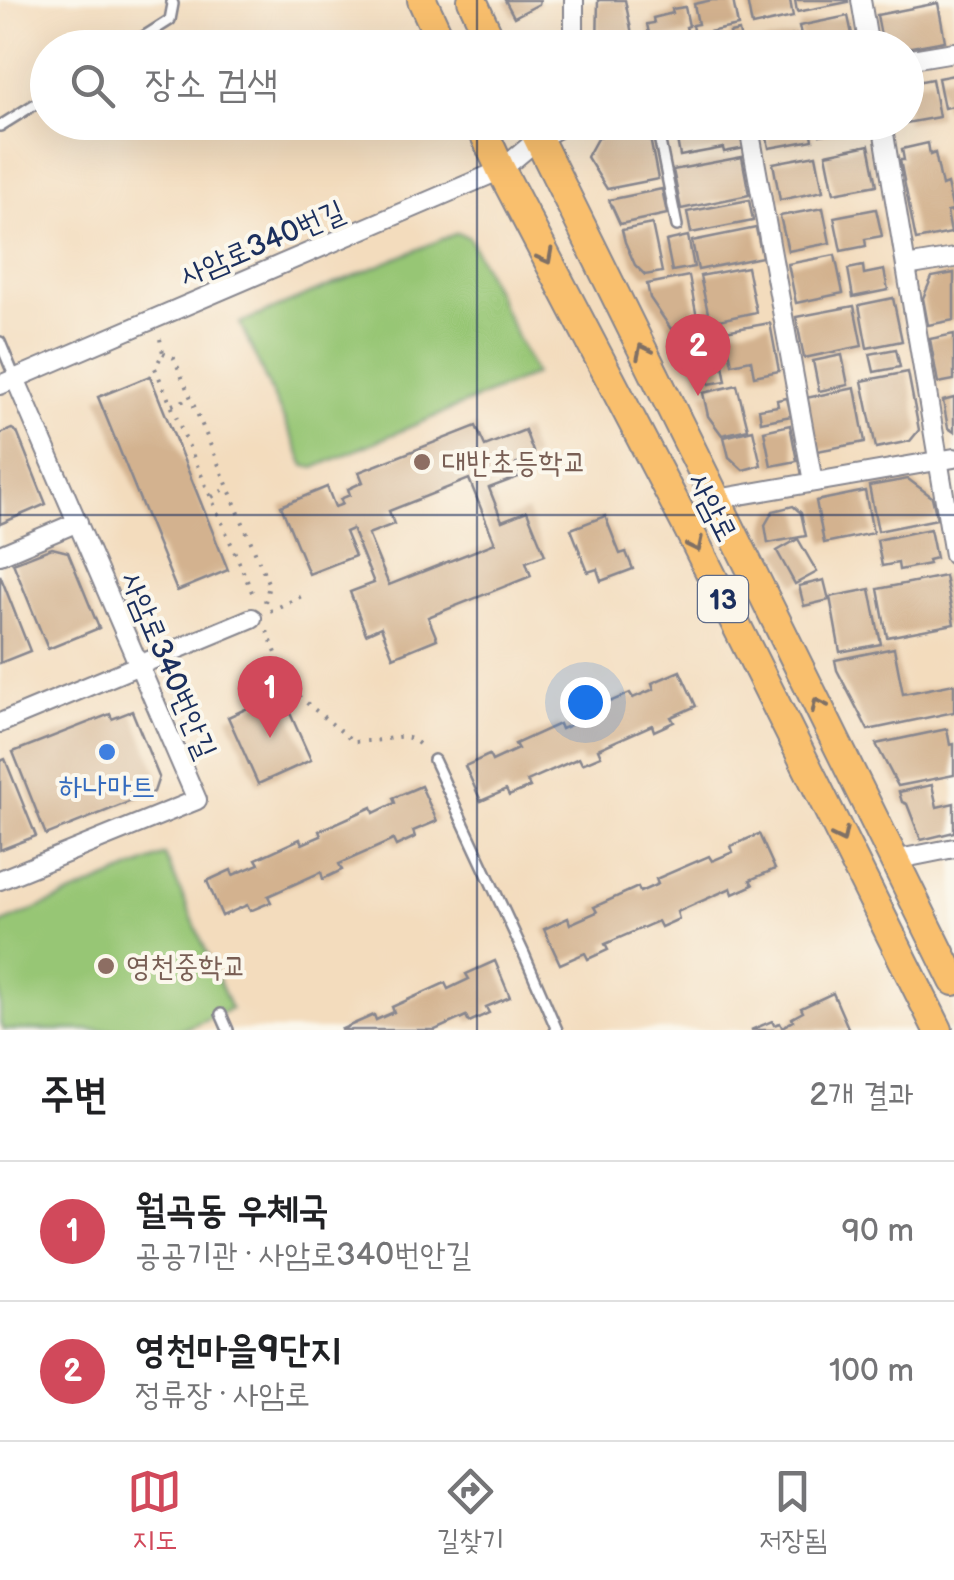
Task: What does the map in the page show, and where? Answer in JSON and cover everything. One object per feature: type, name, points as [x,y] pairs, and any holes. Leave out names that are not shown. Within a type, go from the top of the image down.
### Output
[{"type":"main road","points":[[422,0],[436,30]]},
{"type":"main road","points":[[472,0],[486,30]]},
{"type":"main road","name":"사암로","points":[[487,140],[688,528],[938,1030]]},
{"type":"main road","name":"사암로","points":[[544,140],[954,981]]},
{"type":"street","points":[[574,0],[574,30]]},
{"type":"street","points":[[861,0],[866,30]]},
{"type":"street","points":[[924,57],[954,52]]},
{"type":"street","name":"사암로340번길","points":[[8,381],[501,170],[527,140]]},
{"type":"street","points":[[751,140],[813,482]]},
{"type":"street","points":[[885,140],[946,460],[954,555]]},
{"type":"street","points":[[906,266],[954,258]]},
{"type":"street","name":"사암로340번안길","points":[[0,880],[197,800],[78,522],[8,381]]},
{"type":"street","points":[[717,499],[946,460]]},
{"type":"street","points":[[0,555],[78,522]]},
{"type":"street","points":[[0,723],[256,617]]},
{"type":"street","points":[[894,860],[954,848]]},
{"type":"lane","points":[[154,30],[170,20],[171,0]]},
{"type":"lane","points":[[0,126],[30,107]]},
{"type":"lane","points":[[660,140],[677,226]]},
{"type":"lane","points":[[0,342],[8,381]]},
{"type":"lane","points":[[434,760],[557,1030]]},
{"type":"lane","points":[[220,1014],[228,1030]]},
{"type":"path","points":[[160,339],[163,353],[156,368],[212,497],[256,617],[291,690],[354,742],[400,735],[418,742],[434,760]]},
{"type":"path","points":[[163,353],[174,358],[269,585],[256,617]]},
{"type":"path","points":[[172,405],[191,398]]},
{"type":"path","points":[[212,497],[228,487]]},
{"type":"path","points":[[256,617],[304,595]]},
{"type":"green space","points":[[457,233],[469,237],[535,374],[314,468],[305,466],[240,323]]},
{"type":"green space","name":"영천중학교","points":[[165,855],[231,1009],[181,1030],[3,1030],[0,924]]},
{"type":"building","points":[[505,0],[540,0],[514,17]]},
{"type":"building","points":[[598,0],[625,0],[631,30],[597,30]]},
{"type":"building","points":[[733,0],[738,26],[693,30],[692,25],[698,24],[694,4]]},
{"type":"building","points":[[747,0],[790,0],[793,17],[752,26]]},
{"type":"building","points":[[795,0],[848,0],[848,2],[797,12]]},
{"type":"building","points":[[938,3],[945,41],[924,45],[924,30],[880,30],[877,15]]},
{"type":"building","points":[[685,7],[687,30],[648,30],[647,24],[654,23],[653,18],[673,13],[672,9]]},
{"type":"building","points":[[848,16],[851,30],[800,30],[799,26]]},
{"type":"building","points":[[954,75],[954,106],[944,108],[938,78]]},
{"type":"building","points":[[932,79],[939,117],[924,120],[924,81]]},
{"type":"building","points":[[596,140],[650,140],[658,179],[607,189],[587,157]]},
{"type":"building","points":[[677,140],[743,140],[745,148],[724,152],[723,148],[680,156]]},
{"type":"building","points":[[767,140],[813,140],[769,148]]},
{"type":"building","points":[[928,143],[930,155],[935,153],[942,186],[947,184],[953,211],[947,212],[951,233],[916,240],[900,160],[904,160],[902,149]]},
{"type":"building","points":[[869,145],[877,185],[834,193],[826,154]]},
{"type":"building","points":[[816,155],[823,191],[780,200],[773,163]]},
{"type":"building","points":[[742,157],[749,195],[681,209],[673,170]]},
{"type":"building","points":[[662,189],[667,214],[620,224],[609,200]]},
{"type":"building","points":[[749,200],[753,221],[691,233],[687,212]]},
{"type":"building","points":[[823,208],[830,243],[788,251],[780,216]]},
{"type":"building","points":[[876,209],[882,236],[865,239],[866,246],[841,251],[834,217]]},
{"type":"building","points":[[652,224],[662,272],[645,275],[635,265],[622,230]]},
{"type":"building","points":[[756,228],[762,257],[698,270],[692,241]]},
{"type":"building","points":[[688,236],[694,267],[672,271],[666,241]]},
{"type":"building","points":[[835,255],[843,293],[796,303],[788,264]]},
{"type":"building","points":[[863,266],[864,274],[884,270],[888,290],[853,297],[848,269]]},
{"type":"building","points":[[747,267],[756,312],[710,322],[700,276]]},
{"type":"building","points":[[954,273],[954,320],[928,325],[923,298],[932,277]]},
{"type":"building","points":[[689,276],[698,323],[671,329],[650,298],[647,284]]},
{"type":"building","points":[[893,298],[902,341],[867,348],[859,305]]},
{"type":"building","points":[[854,306],[862,346],[804,358],[796,317]]},
{"type":"building","points":[[770,323],[779,371],[754,376],[751,360],[732,364],[725,331]]},
{"type":"building","points":[[716,327],[726,381],[709,384],[707,376],[700,377],[677,336]]},
{"type":"building","points":[[954,334],[954,380],[938,383],[930,339]]},
{"type":"building","points":[[896,349],[900,367],[874,372],[870,354]]},
{"type":"building","points":[[842,355],[848,385],[819,391],[813,361]]},
{"type":"building","points":[[908,372],[919,430],[910,441],[876,448],[862,381]]},
{"type":"building","points":[[150,376],[228,570],[177,591],[98,397]]},
{"type":"building","points":[[737,385],[748,429],[722,435],[708,416],[703,393]]},
{"type":"building","points":[[855,388],[865,442],[817,451],[806,398]]},
{"type":"building","points":[[787,398],[791,416],[761,422],[759,409],[778,406],[777,400]]},
{"type":"building","points":[[954,398],[954,432],[948,428],[943,401]]},
{"type":"building","points":[[790,425],[797,461],[771,466],[764,431]]},
{"type":"building","points":[[476,426],[485,446],[525,430],[535,457],[516,464],[521,476],[489,488],[502,521],[527,511],[545,555],[526,562],[531,576],[428,617],[437,639],[393,657],[381,627],[366,634],[350,592],[374,583],[352,529],[345,532],[355,556],[309,574],[281,506],[327,487],[335,507],[343,504],[340,499],[350,495],[348,489],[363,482],[359,472]],"holes":[[[469,479],[495,543],[389,585],[368,534],[394,524],[389,511]]]},
{"type":"building","points":[[12,429],[17,432],[46,504],[0,524],[0,434]]},
{"type":"building","points":[[753,430],[761,465],[743,470],[729,457],[724,437]]},
{"type":"building","points":[[908,479],[932,497],[937,519],[878,531],[869,486]]},
{"type":"building","points":[[865,491],[873,533],[824,543],[816,501]]},
{"type":"building","points":[[793,506],[801,513],[806,536],[768,543],[765,525],[773,511]]},
{"type":"building","points":[[605,516],[620,554],[626,552],[633,569],[601,581],[597,569],[588,572],[571,529]]},
{"type":"building","points":[[930,529],[936,558],[928,560],[929,564],[899,570],[898,563],[882,566],[877,540]]},
{"type":"building","points":[[798,539],[817,572],[795,584],[777,551]]},
{"type":"building","points":[[52,548],[68,552],[99,628],[48,649],[13,563]]},
{"type":"building","points":[[0,575],[30,651],[0,663]]},
{"type":"building","points":[[945,576],[954,624],[887,637],[878,589]]},
{"type":"building","points":[[824,580],[829,600],[804,606],[799,586]]},
{"type":"building","points":[[870,589],[881,644],[840,652],[830,597]]},
{"type":"building","points":[[894,648],[903,694],[954,684],[954,712],[868,730],[835,660]]},
{"type":"building","points":[[680,671],[696,706],[671,717],[674,722],[654,731],[652,725],[598,749],[601,756],[582,764],[579,758],[527,781],[530,787],[509,796],[506,790],[481,801],[465,766],[489,755],[492,761],[518,749],[515,744],[559,724],[561,729],[580,721],[577,716],[630,693],[633,698],[654,689],[652,683]]},
{"type":"building","points":[[281,693],[311,760],[258,784],[228,717]]},
{"type":"building","points":[[132,711],[159,777],[154,792],[46,835],[13,752],[110,714],[112,719]]},
{"type":"building","points":[[947,729],[950,745],[954,744],[954,775],[898,786],[876,744]]},
{"type":"building","points":[[5,759],[36,836],[0,850],[0,761]]},
{"type":"building","points":[[932,785],[937,807],[954,803],[954,832],[921,840],[899,792]]},
{"type":"building","points":[[421,786],[437,821],[413,831],[415,837],[396,846],[393,840],[339,864],[342,870],[323,879],[321,872],[268,896],[271,902],[250,911],[247,905],[222,916],[207,881],[259,864],[256,859],[300,839],[302,844],[321,836],[319,831],[372,807],[374,813],[395,803],[393,798]]},
{"type":"building","points":[[759,834],[775,869],[750,880],[753,885],[733,894],[731,888],[677,912],[679,919],[661,927],[658,921],[605,944],[608,950],[588,959],[585,953],[560,964],[544,929],[568,918],[570,924],[597,912],[594,907],[638,887],[640,892],[658,884],[656,879],[709,856],[712,861],[733,852],[731,846]]},
{"type":"building","points":[[495,961],[510,997],[486,1007],[489,1013],[469,1022],[466,1016],[435,1030],[340,1030],[374,1015],[376,1020],[394,1012],[392,1007],[445,983],[448,989],[469,979],[466,974]]},
{"type":"building","points":[[833,993],[849,1030],[751,1030],[772,1021],[782,1027],[803,1012],[801,1008]]},
{"type":"place","name":"영천마을9단지","points":[[698,396]]},
{"type":"place","name":"대반초등학교","points":[[422,462]]},
{"type":"place","name":"월곡동 우체국","points":[[270,738]]},
{"type":"place","name":"하나마트","points":[[107,752]]},
{"type":"place","name":"영천중학교","points":[[106,966]]}]
